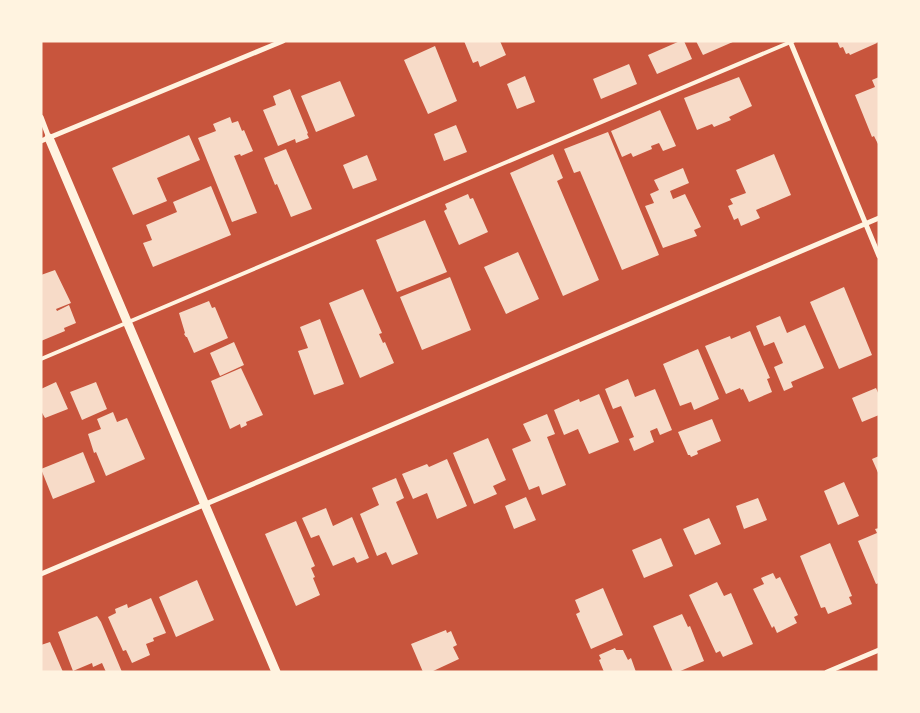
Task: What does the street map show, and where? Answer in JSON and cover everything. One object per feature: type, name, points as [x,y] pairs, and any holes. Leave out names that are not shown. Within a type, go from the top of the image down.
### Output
[{"type":"street","points":[[45,139],[283,41]]},
{"type":"street","points":[[791,42],[879,256]]},
{"type":"street","points":[[41,116],[45,139],[128,323],[276,672]]},
{"type":"street","points":[[41,574],[879,218]]},
{"type":"street","points":[[827,672],[879,650]]},
{"type":"lane","points":[[41,360],[791,42]]},
{"type":"building","points":[[464,41],[500,41],[506,55],[480,67],[478,61],[473,63]]},
{"type":"building","points":[[684,41],[692,59],[657,74],[648,55]]},
{"type":"building","points":[[696,41],[735,41],[703,55]]},
{"type":"building","points":[[837,41],[876,41],[877,43],[850,55],[849,53],[846,54],[843,47],[840,48]]},
{"type":"building","points":[[435,46],[457,101],[428,114],[404,60]]},
{"type":"building","points":[[629,64],[637,84],[601,99],[593,79]]},
{"type":"building","points":[[525,76],[535,102],[517,109],[507,84]]},
{"type":"building","points":[[739,77],[752,106],[729,117],[731,120],[714,127],[712,124],[697,130],[684,98]]},
{"type":"building","points":[[879,77],[879,146],[874,136],[872,137],[855,95],[875,87],[872,80]]},
{"type":"building","points":[[340,81],[355,116],[316,132],[301,96]]},
{"type":"building","points":[[290,89],[309,138],[296,143],[295,139],[278,146],[263,110],[276,105],[273,96]]},
{"type":"building","points":[[660,110],[676,146],[663,151],[659,143],[651,146],[652,149],[633,157],[631,153],[622,157],[611,131]]},
{"type":"building","points":[[230,117],[232,123],[238,121],[253,151],[241,156],[240,154],[234,156],[257,213],[232,222],[198,138],[216,131],[213,124]]},
{"type":"building","points":[[456,125],[467,152],[444,161],[434,134]]},
{"type":"building","points":[[608,132],[659,255],[622,270],[580,171],[574,173],[564,149]]},
{"type":"building","points":[[189,135],[200,160],[157,178],[167,201],[133,215],[112,168]]},
{"type":"building","points":[[286,149],[312,209],[291,217],[264,158]]},
{"type":"building","points":[[553,154],[563,178],[557,181],[599,280],[563,296],[510,173]]},
{"type":"building","points":[[774,154],[791,195],[756,210],[760,218],[741,226],[738,218],[734,220],[728,206],[733,204],[730,199],[746,193],[736,170]]},
{"type":"building","points":[[367,155],[377,180],[353,189],[343,165]]},
{"type":"building","points":[[683,168],[689,183],[670,191],[673,199],[685,194],[701,227],[694,230],[697,236],[663,248],[645,206],[654,203],[650,194],[659,190],[654,180]]},
{"type":"building","points":[[211,186],[231,235],[153,267],[143,243],[152,240],[146,225],[177,212],[173,202]]},
{"type":"building","points":[[468,194],[470,199],[473,198],[488,232],[459,245],[444,211],[447,209],[445,204]]},
{"type":"building","points":[[425,220],[447,272],[397,292],[376,240]]},
{"type":"building","points":[[518,252],[539,299],[506,314],[484,267]]},
{"type":"building","points":[[55,270],[71,303],[56,309],[57,311],[69,305],[76,323],[64,328],[65,331],[41,341],[41,275]]},
{"type":"building","points":[[450,277],[471,330],[422,350],[400,297]]},
{"type":"building","points":[[844,287],[872,355],[839,369],[810,302]]},
{"type":"building","points":[[363,289],[382,333],[379,334],[383,343],[385,342],[394,363],[360,378],[329,303]]},
{"type":"building","points":[[209,301],[212,308],[215,307],[228,338],[194,353],[184,334],[179,313]]},
{"type":"building","points":[[780,316],[787,333],[805,325],[824,368],[791,382],[793,387],[784,391],[774,367],[783,363],[774,342],[764,346],[756,326]]},
{"type":"building","points":[[320,319],[344,384],[314,395],[298,351],[308,348],[300,327]]},
{"type":"building","points":[[750,331],[770,378],[767,379],[772,392],[749,402],[743,389],[741,390],[740,388],[726,394],[705,346],[730,336],[731,339]]},
{"type":"building","points":[[234,342],[244,365],[220,376],[210,353]]},
{"type":"building","points":[[698,349],[719,399],[694,410],[691,402],[680,406],[663,364]]},
{"type":"building","points":[[241,368],[263,415],[246,422],[247,425],[241,428],[240,424],[230,429],[211,381]]},
{"type":"building","points":[[628,379],[635,397],[655,389],[672,430],[660,435],[657,428],[650,431],[654,442],[634,451],[629,439],[634,437],[621,406],[613,409],[605,389]]},
{"type":"building","points":[[56,382],[68,409],[45,418],[41,411],[41,389]]},
{"type":"building","points":[[96,382],[107,409],[82,420],[70,392]]},
{"type":"building","points":[[876,388],[879,395],[879,415],[862,422],[852,398]]},
{"type":"building","points":[[599,394],[619,442],[589,454],[578,429],[564,435],[554,410],[579,399],[580,402]]},
{"type":"building","points":[[113,412],[117,422],[127,418],[145,459],[106,476],[96,452],[94,453],[88,434],[101,429],[97,419]]},
{"type":"building","points":[[547,414],[555,434],[547,437],[566,485],[542,495],[539,486],[529,490],[512,449],[531,441],[523,424]]},
{"type":"building","points":[[712,419],[721,441],[697,451],[698,454],[691,457],[688,455],[678,432]]},
{"type":"building","points":[[488,438],[506,480],[493,486],[497,494],[474,504],[453,453]]},
{"type":"building","points":[[83,452],[95,482],[53,499],[41,469]]},
{"type":"building","points":[[879,456],[879,475],[872,459]]},
{"type":"building","points":[[447,459],[467,506],[437,519],[427,493],[413,499],[402,474],[427,464],[429,467]]},
{"type":"building","points":[[396,478],[404,498],[396,502],[418,554],[392,565],[386,552],[377,556],[360,514],[379,505],[372,488]]},
{"type":"building","points":[[844,482],[859,516],[838,525],[824,491]]},
{"type":"building","points":[[526,497],[536,520],[514,529],[505,506]]},
{"type":"building","points":[[758,498],[767,520],[744,529],[736,506]]},
{"type":"building","points":[[326,508],[333,526],[352,517],[369,558],[357,563],[354,557],[333,566],[319,535],[311,538],[302,518]]},
{"type":"building","points":[[709,518],[721,544],[695,555],[683,529]]},
{"type":"building","points":[[296,521],[315,566],[311,568],[320,595],[296,606],[265,534]]},
{"type":"building","points":[[879,528],[879,583],[876,584],[858,541],[877,533],[875,529]]},
{"type":"building","points":[[661,538],[673,566],[644,578],[632,550]]},
{"type":"building","points":[[830,543],[852,596],[849,597],[852,604],[828,614],[825,607],[821,608],[800,556]]},
{"type":"building","points":[[773,573],[776,579],[780,577],[798,615],[794,617],[797,623],[777,633],[774,626],[772,628],[753,589],[764,584],[761,578]]},
{"type":"building","points":[[197,580],[214,620],[176,637],[159,597]]},
{"type":"building","points":[[717,582],[724,596],[731,593],[753,644],[723,657],[720,651],[716,653],[689,595]]},
{"type":"building","points":[[603,588],[623,635],[591,649],[576,614],[580,612],[575,600]]},
{"type":"building","points":[[151,598],[166,633],[153,638],[154,641],[146,644],[150,655],[132,663],[126,650],[123,651],[108,617],[116,613],[115,609],[127,604],[128,608]]},
{"type":"building","points":[[682,614],[688,627],[690,626],[704,661],[678,672],[673,672],[653,626]]},
{"type":"building","points":[[97,616],[122,672],[106,672],[102,663],[93,667],[92,663],[73,671],[58,632]]},
{"type":"building","points":[[446,630],[447,633],[451,631],[457,645],[453,647],[459,659],[431,672],[423,672],[411,644]]},
{"type":"building","points":[[50,642],[63,672],[41,672],[41,645]]},
{"type":"building","points":[[615,648],[616,650],[623,650],[628,660],[631,658],[636,672],[604,672],[599,655]]}]
